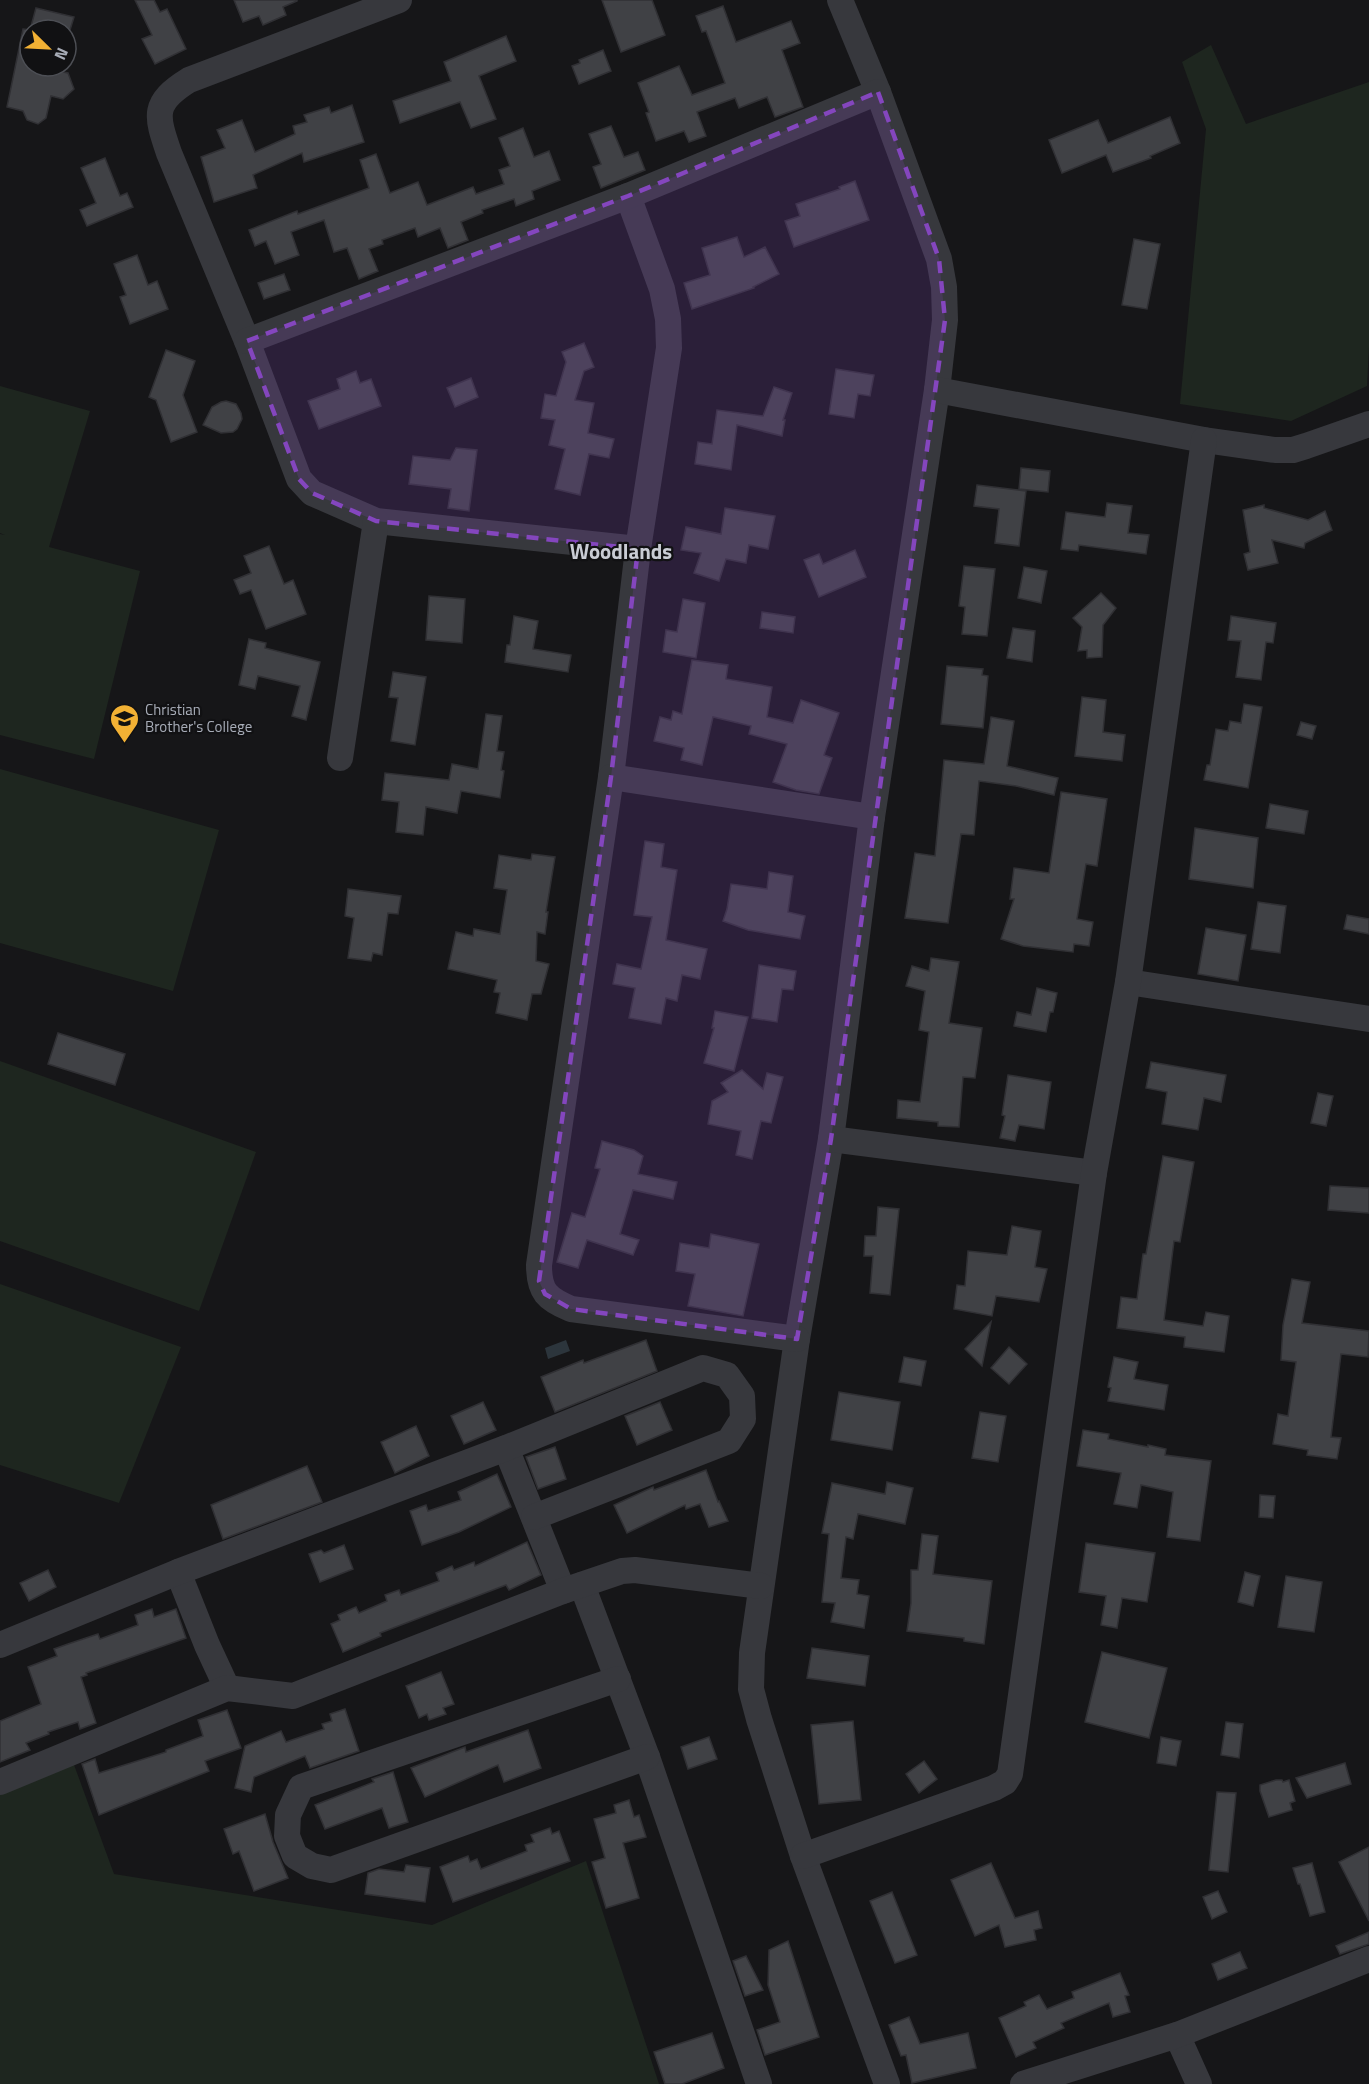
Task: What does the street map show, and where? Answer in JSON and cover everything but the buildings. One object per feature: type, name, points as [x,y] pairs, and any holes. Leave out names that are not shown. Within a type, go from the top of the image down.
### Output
[{"type":"street","points":[[399,0],[189,81],[171,92],[164,99],[160,108],[159,126],[165,144],[247,341],[299,479],[312,493],[376,521],[638,549]]},
{"type":"street","points":[[840,0],[878,92],[939,259],[944,287],[945,320],[937,390],[872,817],[831,1139],[797,1340],[761,1586],[752,1653],[751,1689],[803,1856],[887,2084]]},
{"type":"street","points":[[247,341],[628,195],[878,92]]},
{"type":"street","points":[[628,195],[662,290],[668,319],[669,348],[638,549],[612,777],[540,1254],[538,1281],[545,1294],[556,1303],[571,1309],[797,1340]]},
{"type":"street","points":[[937,390],[1204,440],[1275,450],[1293,450],[1369,424]]},
{"type":"street","points":[[803,1856],[994,1788],[1005,1782],[1010,1774],[1094,1173],[1128,982],[1204,440]]},
{"type":"street","points":[[340,758],[376,521]]},
{"type":"street","points":[[612,777],[872,817]]},
{"type":"street","points":[[1128,982],[1369,1019]]},
{"type":"street","points":[[831,1139],[1094,1173]]},
{"type":"street","points":[[0,1645],[178,1572],[506,1448],[703,1368],[727,1375],[742,1396],[743,1419],[729,1441],[534,1517]]},
{"type":"street","points":[[506,1448],[534,1517],[573,1588],[618,1679],[759,2084]]},
{"type":"street","points":[[0,1782],[227,1688],[293,1696],[622,1571],[635,1570],[761,1586]]},
{"type":"street","points":[[178,1572],[227,1688]]},
{"type":"street","points":[[618,1679],[301,1787],[288,1815],[287,1836],[295,1856],[312,1866],[331,1870],[647,1757]]},
{"type":"street","points":[[1023,2084],[1177,2035],[1369,1959]]},
{"type":"street","points":[[1177,2035],[1199,2084]]},
{"type":"highlighted area","points":[[878,92],[939,259],[945,320],[831,1139],[797,1339],[571,1309],[545,1294],[539,1281],[611,777],[638,549],[376,521],[312,493],[299,479],[247,341],[628,196]]},
{"type":"shaded area","points":[[1211,45],[1246,124],[1369,82],[1367,386],[1291,421],[1180,404],[1206,129],[1182,62]]},
{"type":"shaded area","points":[[0,386],[90,411],[49,547],[140,571],[94,759],[0,735],[0,534],[5,535],[0,533]]},
{"type":"shaded area","points":[[0,769],[219,830],[173,991],[0,943]]},
{"type":"shaded area","points":[[0,1061],[256,1152],[199,1311],[0,1241]]},
{"type":"shaded area","points":[[0,1284],[181,1347],[119,1503],[0,1465]]},
{"type":"shaded area","points":[[566,1340],[570,1351],[548,1359],[545,1348]]},
{"type":"shaded area","points":[[73,1762],[114,1874],[432,1925],[586,1861],[659,2084],[0,2084],[0,1793]]},
{"type":"place","name":"Christian Brother's College","points":[[124,744]]},
{"type":"district","name":"Woodlands","points":[[621,551]]}]
